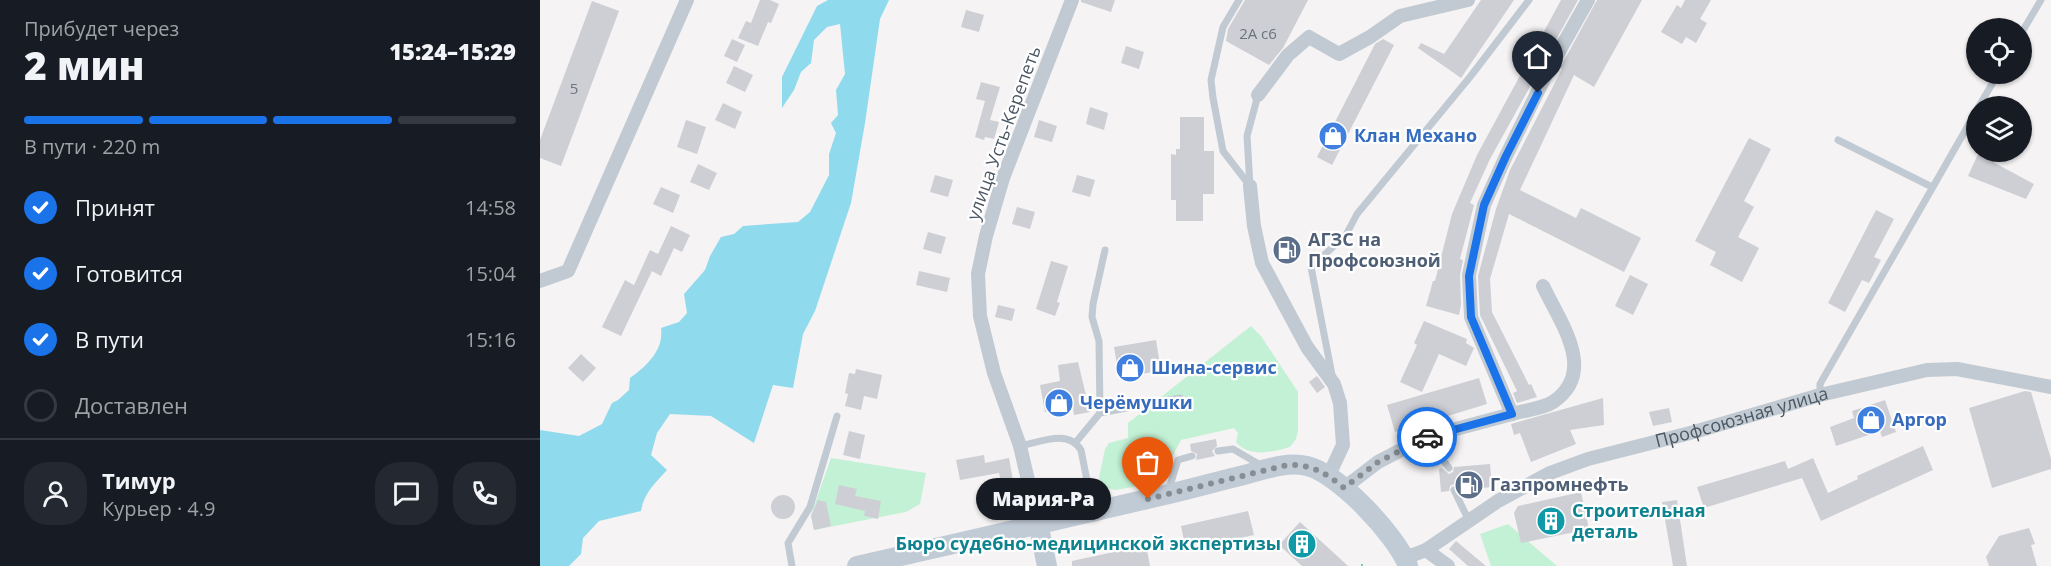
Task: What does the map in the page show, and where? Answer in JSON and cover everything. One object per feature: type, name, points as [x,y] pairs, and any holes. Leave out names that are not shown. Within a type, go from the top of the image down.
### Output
[{"type":"main road","points":[[857,566],[1287,465],[1308,466],[1336,481],[1375,519],[1407,562]]},
{"type":"main road","points":[[1038,523],[1047,566]]},
{"type":"street","points":[[540,281],[568,271],[687,0]]},
{"type":"street","name":"улица Усть-Керепеть","points":[[1038,523],[1020,446],[994,373],[980,316],[978,274],[986,236],[1003,178],[1072,0]]},
{"type":"street","points":[[1258,95],[1288,55],[1309,37],[1339,54],[1370,37],[1400,16],[1468,0]]},
{"type":"street","points":[[1512,414],[1471,317],[1469,276],[1484,205],[1548,71],[1588,0]]},
{"type":"street","points":[[1250,186],[1254,226],[1262,263],[1307,347],[1334,384],[1340,403],[1343,445],[1336,481]]},
{"type":"street","points":[[1336,481],[1426,437],[1551,403],[1568,389],[1576,368],[1572,347],[1544,286]]},
{"type":"street","name":"Профсоюзная улица","points":[[1407,562],[1498,501],[1550,473],[1588,459],[1694,432],[1820,395],[1927,370],[1957,369],[2051,387]]},
{"type":"street","points":[[1426,550],[1448,566]]},
{"type":"lane","points":[[1239,0],[1223,27],[1211,80],[1223,151],[1250,186]]},
{"type":"lane","points":[[1334,384],[1311,267],[1346,235],[1357,213],[1470,78],[1529,0]]},
{"type":"lane","points":[[2030,18],[2041,0]]},
{"type":"lane","points":[[1250,186],[1247,136],[1258,95]]},
{"type":"lane","points":[[1820,395],[1820,384],[1966,129]]},
{"type":"lane","points":[[1838,140],[1932,187]]},
{"type":"lane","points":[[1100,413],[1099,341],[1092,317],[1105,250]]},
{"type":"lane","points":[[1076,442],[1100,413],[1180,398]]},
{"type":"lane","points":[[792,566],[788,543],[810,507],[837,416]]},
{"type":"lane","points":[[1426,437],[1449,468]]},
{"type":"lane","points":[[1020,446],[1059,438],[1068,438],[1076,442],[1081,450],[1093,511]]},
{"type":"lane","points":[[1218,451],[1233,448],[1267,469]]},
{"type":"lane","points":[[1167,494],[1178,460],[1192,456]]},
{"type":"lane","points":[[1454,490],[1469,521]]},
{"type":"green space","points":[[1251,326],[1261,336],[1298,392],[1298,430],[1296,439],[1290,447],[1269,452],[1248,450],[1236,442],[1238,433],[1234,428],[1181,440],[1158,483],[1115,490],[1102,484],[1099,478],[1105,449],[1109,443],[1128,438],[1128,423]]},
{"type":"green space","points":[[831,458],[926,473],[920,504],[906,512],[814,530],[811,515]]},
{"type":"green space","points":[[1508,524],[1557,566],[1491,566],[1480,534]]},
{"type":"water","points":[[828,0],[889,0],[880,19],[851,203],[815,311],[803,334],[793,388],[773,385],[754,443],[711,416],[670,414],[657,433],[651,455],[667,470],[647,494],[641,511],[599,521],[583,538],[581,554],[569,566],[540,566],[540,430],[579,436],[602,424],[612,403],[629,390],[630,378],[653,357],[660,343],[661,328],[679,322],[687,313],[684,294],[705,270],[721,237],[734,234],[743,226],[798,222],[810,212],[829,175],[829,154],[836,133],[831,123],[838,115],[836,90],[845,74],[840,24],[827,27],[814,40],[811,63],[801,72],[794,90],[782,108],[782,77],[817,6]]},
{"type":"building","points":[[760,0],[770,0],[779,4],[758,46],[738,38],[746,21],[751,23]]},
{"type":"building","points":[[1081,0],[1115,0],[1111,12],[1081,2]]},
{"type":"building","points":[[1245,0],[1308,0],[1283,48],[1269,65],[1226,41],[1228,29]]},
{"type":"building","points":[[1481,0],[1514,0],[1461,78],[1418,48],[1421,43],[1444,54]]},
{"type":"building","points":[[1561,0],[1578,0],[1490,159],[1470,203],[1474,205],[1460,259],[1463,260],[1460,275],[1459,315],[1426,306],[1433,281],[1435,281],[1452,214],[1477,155]]},
{"type":"building","points":[[1597,0],[1642,0],[1594,87],[1574,75],[1520,190],[1576,218],[1581,208],[1641,238],[1624,272],[1509,214],[1490,279],[1492,312],[1537,397],[1517,403],[1513,393],[1517,391],[1480,315],[1478,276],[1496,209],[1510,170],[1562,69],[1560,68]]},
{"type":"building","points":[[1685,0],[1711,0],[1700,19],[1707,23],[1696,43],[1686,37],[1682,44],[1661,32],[1677,5],[1681,8]]},
{"type":"building","points":[[592,1],[619,11],[561,166],[540,158],[540,140]]},
{"type":"building","points":[[966,10],[984,15],[979,32],[961,27]]},
{"type":"building","points":[[732,39],[745,45],[737,62],[724,56]]},
{"type":"building","points":[[1383,39],[1394,45],[1332,165],[1317,157],[1375,44]]},
{"type":"building","points":[[1126,46],[1144,52],[1139,69],[1121,63]]},
{"type":"building","points":[[734,66],[753,75],[745,92],[726,83]]},
{"type":"building","points":[[981,82],[1000,87],[990,120],[999,122],[994,139],[985,137],[984,140],[975,137],[985,101],[976,99]]},
{"type":"building","points":[[723,103],[742,112],[735,129],[715,120]]},
{"type":"building","points":[[1090,107],[1108,113],[1104,130],[1086,124]]},
{"type":"building","points":[[1180,117],[1204,117],[1204,151],[1214,151],[1214,194],[1203,194],[1203,221],[1176,221],[1176,200],[1171,200],[1171,154],[1176,155],[1176,149],[1180,149]]},
{"type":"building","points":[[686,120],[706,127],[697,154],[677,147]]},
{"type":"building","points":[[1039,120],[1057,126],[1052,142],[1034,137]]},
{"type":"building","points":[[1749,138],[1771,149],[1744,201],[1754,207],[1738,237],[1759,248],[1742,282],[1710,265],[1716,252],[1695,241]]},
{"type":"building","points":[[1974,162],[1993,162],[2034,184],[2026,199],[1968,176]]},
{"type":"building","points":[[698,164],[717,173],[709,190],[690,182]]},
{"type":"building","points":[[935,175],[953,180],[948,197],[930,192]]},
{"type":"building","points":[[1077,175],[1095,180],[1090,197],[1072,192]]},
{"type":"building","points":[[661,187],[680,195],[673,213],[653,204]]},
{"type":"building","points":[[1017,207],[1035,212],[1030,229],[1012,224]]},
{"type":"building","points":[[1876,210],[1894,219],[1874,257],[1881,260],[1869,283],[1862,280],[1845,312],[1828,303]]},
{"type":"building","points":[[671,226],[690,235],[682,252],[674,248],[661,276],[652,271],[621,336],[602,327],[625,280],[634,285],[650,250],[658,254]]},
{"type":"building","points":[[928,232],[946,237],[941,254],[923,249]]},
{"type":"building","points":[[1051,261],[1068,266],[1055,316],[1036,309]]},
{"type":"building","points":[[919,271],[950,278],[947,292],[916,285]]},
{"type":"building","points":[[1630,275],[1648,284],[1633,315],[1615,306]]},
{"type":"building","points":[[998,305],[1015,309],[1012,321],[995,317]]},
{"type":"building","points":[[1424,321],[1467,339],[1466,343],[1474,348],[1466,366],[1439,354],[1422,392],[1400,382],[1417,345],[1414,343]]},
{"type":"building","points":[[1156,340],[1161,371],[1119,377],[1114,347]]},
{"type":"building","points":[[581,354],[596,368],[583,382],[568,368]]},
{"type":"building","points":[[1078,362],[1090,412],[1074,415],[1073,407],[1045,412],[1040,385],[1060,381],[1058,365]]},
{"type":"building","points":[[856,369],[882,375],[877,399],[864,396],[861,410],[845,406],[849,373],[855,374]]},
{"type":"building","points":[[1317,376],[1325,387],[1317,393],[1309,382]]},
{"type":"building","points":[[1479,378],[1487,404],[1395,432],[1387,405]]},
{"type":"building","points":[[2025,391],[2031,392],[2051,459],[2051,469],[1992,488],[1969,408]]},
{"type":"building","points":[[1603,398],[1604,425],[1570,430],[1576,444],[1531,462],[1520,433],[1514,435],[1511,424]]},
{"type":"building","points":[[1885,400],[1896,432],[1882,437],[1880,431],[1836,446],[1830,427],[1854,418],[1852,411]]},
{"type":"building","points":[[1669,408],[1672,422],[1653,426],[1649,412]]},
{"type":"building","points":[[849,431],[865,435],[860,459],[843,455]]},
{"type":"building","points":[[1216,439],[1217,446],[1212,451],[1215,456],[1196,460],[1197,454],[1191,451],[1190,444]]},
{"type":"building","points":[[1923,446],[1933,470],[1821,521],[1802,478],[1704,508],[1697,487],[1785,461],[1788,469],[1813,458],[1828,493],[1858,479],[1857,476]]},
{"type":"building","points":[[984,455],[985,463],[1009,458],[1015,491],[1003,493],[999,473],[960,480],[956,460]]},
{"type":"building","points":[[1490,464],[1492,487],[1460,490],[1454,484],[1450,486],[1449,491],[1441,492],[1439,469],[1442,468],[1449,474],[1453,472],[1454,467]]},
{"type":"building","points":[[839,485],[857,489],[855,496],[881,501],[878,519],[864,516],[865,511],[835,504]]},
{"type":"building","name":"Строительная деталь","points":[[1581,492],[1589,529],[1521,543],[1514,513],[1518,506]]},
{"type":"building","points":[[783,495],[791,499],[795,507],[791,515],[783,519],[775,515],[771,507],[775,499]]},
{"type":"building","points":[[818,500],[826,502],[831,526],[814,530],[811,516]]},
{"type":"building","points":[[1677,500],[1687,566],[1673,566],[1662,502]]},
{"type":"building","points":[[1248,511],[1254,535],[1186,550],[1181,526]]},
{"type":"building","name":"Бюро судебно-медицинской экспертизы","points":[[1300,522],[1348,566],[1302,566],[1279,545]]},
{"type":"building","points":[[2029,528],[2035,544],[2031,545],[2037,566],[1989,566],[1986,557],[1999,536]]},
{"type":"building","points":[[1456,541],[1486,566],[1468,566],[1449,549]]},
{"type":"building","points":[[1146,545],[1150,566],[1072,566],[1072,561]]},
{"type":"way so far","points":[[1148,499],[1298,464],[1318,469],[1344,488],[1378,462],[1427,437]]},
{"type":"place","name":"Клан Механо","points":[[1333,136]]},
{"type":"place","name":"АГЗС на Профсоюзной","points":[[1287,250]]},
{"type":"place","name":"Шина-сервис","points":[[1130,368]]},
{"type":"place","name":"Черёмушки","points":[[1059,403]]},
{"type":"place","name":"Аргор","points":[[1871,420]]},
{"type":"place","name":"Газпромнефть","points":[[1469,485]]},
{"type":"place","name":"Мария-Ра","points":[[1148,499]]},
{"type":"place","name":"Строительная деталь","points":[[1551,521]]},
{"type":"place","name":"Бюро судебно-медицинской экспертизы","points":[[1302,544]]},
{"type":"route","points":[[1427,437],[1512,414],[1471,317],[1469,276],[1484,205],[1538,93]]}]
